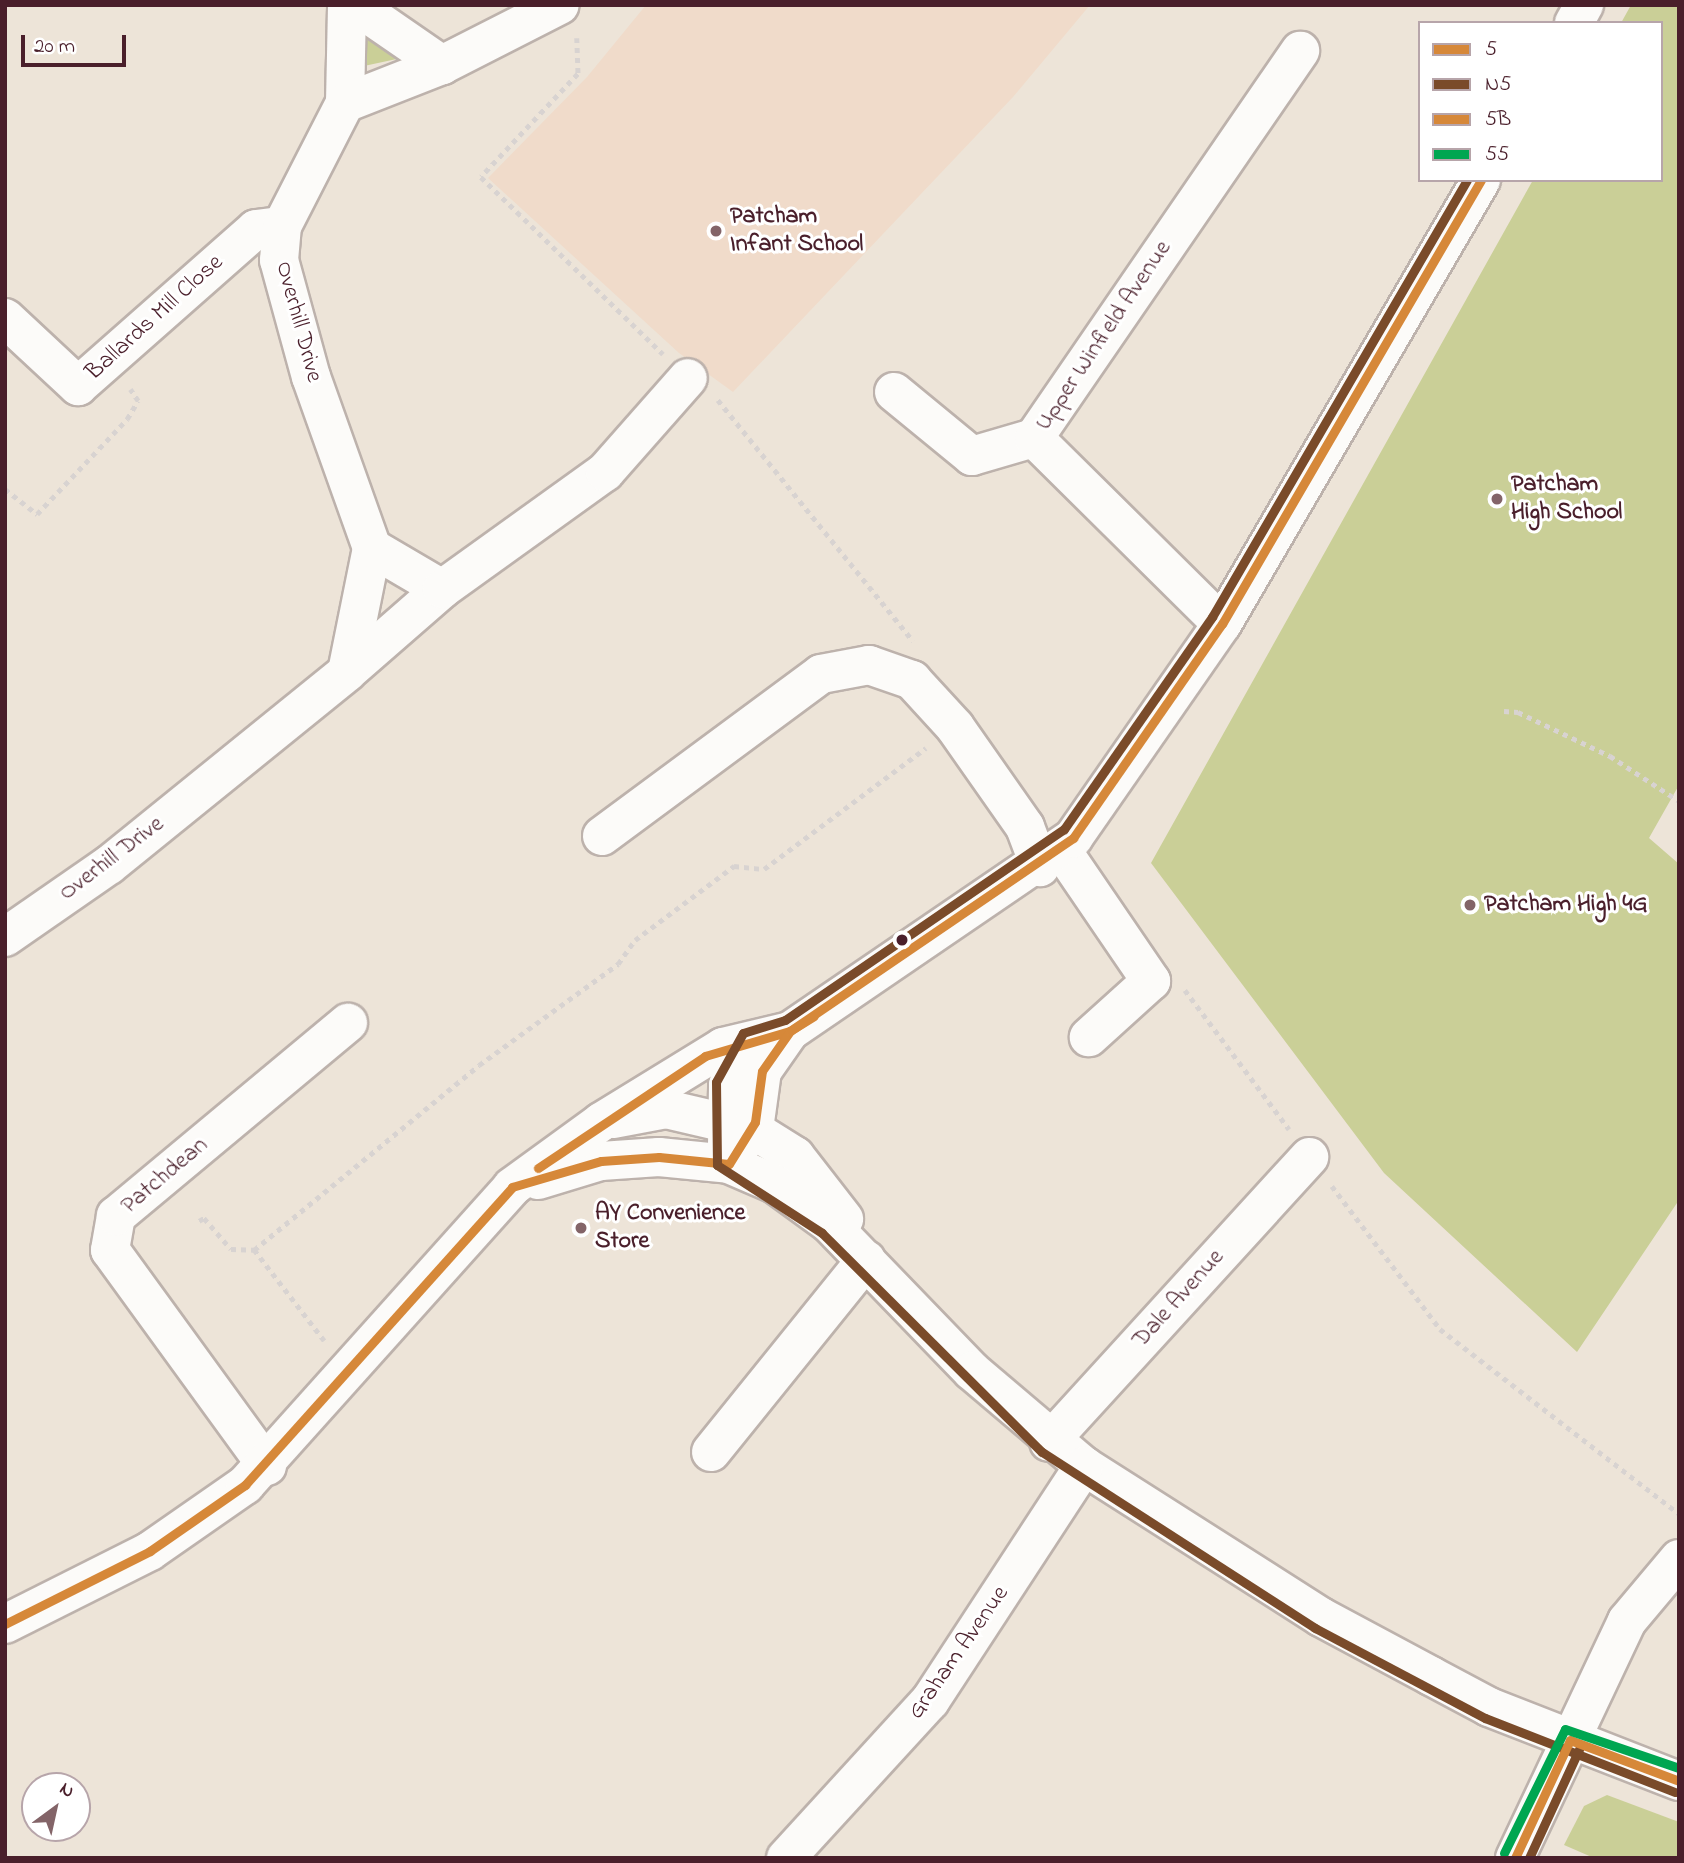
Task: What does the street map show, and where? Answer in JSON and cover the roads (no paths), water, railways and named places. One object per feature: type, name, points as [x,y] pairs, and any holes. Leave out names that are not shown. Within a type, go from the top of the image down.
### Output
[{"type":"street","name":"Overhill Drive","points":[[347,5],[345,103],[282,226],[279,260],[311,377],[372,548]]},
{"type":"street","points":[[355,5],[442,65]]},
{"type":"street","points":[[1575,21],[1584,5]]},
{"type":"street","points":[[345,103],[569,19]]},
{"type":"street","name":"Upper Winfield Avenue","points":[[1222,624],[1034,438],[1300,51]]},
{"type":"street","points":[[5,1624],[149,1551],[267,1466],[512,1187],[601,1122],[705,1056],[790,1031],[1050,858],[1222,624],[1480,182]]},
{"type":"street","name":"Ballards Mill Close","points":[[5,318],[78,386],[256,229],[282,226]]},
{"type":"street","name":"Overhill Drive","points":[[5,937],[109,865],[347,672],[442,589],[605,472],[688,379]]},
{"type":"street","points":[[894,392],[972,456],[1034,438]]},
{"type":"street","points":[[347,672],[372,548],[442,589]]},
{"type":"street","points":[[602,836],[821,674],[869,665],[912,680],[955,727],[1025,827],[1151,981],[1089,1037]]},
{"type":"street","name":"Patchdean","points":[[267,1466],[110,1250],[116,1216],[348,1023]]},
{"type":"street","points":[[729,1164],[738,1124],[762,1071],[790,1031]]},
{"type":"street","points":[[738,1124],[728,1085],[752,1042]]},
{"type":"street","points":[[601,1122],[666,1109],[738,1124],[795,1156],[843,1217],[866,1260]]},
{"type":"street","points":[[512,1187],[601,1161],[659,1157],[729,1164],[775,1184],[866,1260],[1049,1442],[1084,1466],[1321,1617],[1489,1707],[1679,1781]]},
{"type":"street","name":"Dale Avenue","points":[[1049,1442],[1309,1157]]},
{"type":"street","points":[[712,1452],[866,1260]]},
{"type":"street","name":"Graham Avenue","points":[[786,1858],[930,1701],[1084,1466]]},
{"type":"street","points":[[1515,1858],[1627,1621],[1679,1559]]},
{"type":"place","name":"Patcham Infant School","points":[[716,231]]},
{"type":"place","name":"Patcham High School","points":[[1497,499]]},
{"type":"place","name":"Patcham High 4G","points":[[1470,905]]},
{"type":"place","name":"AY Convenience Store","points":[[581,1228]]}]
